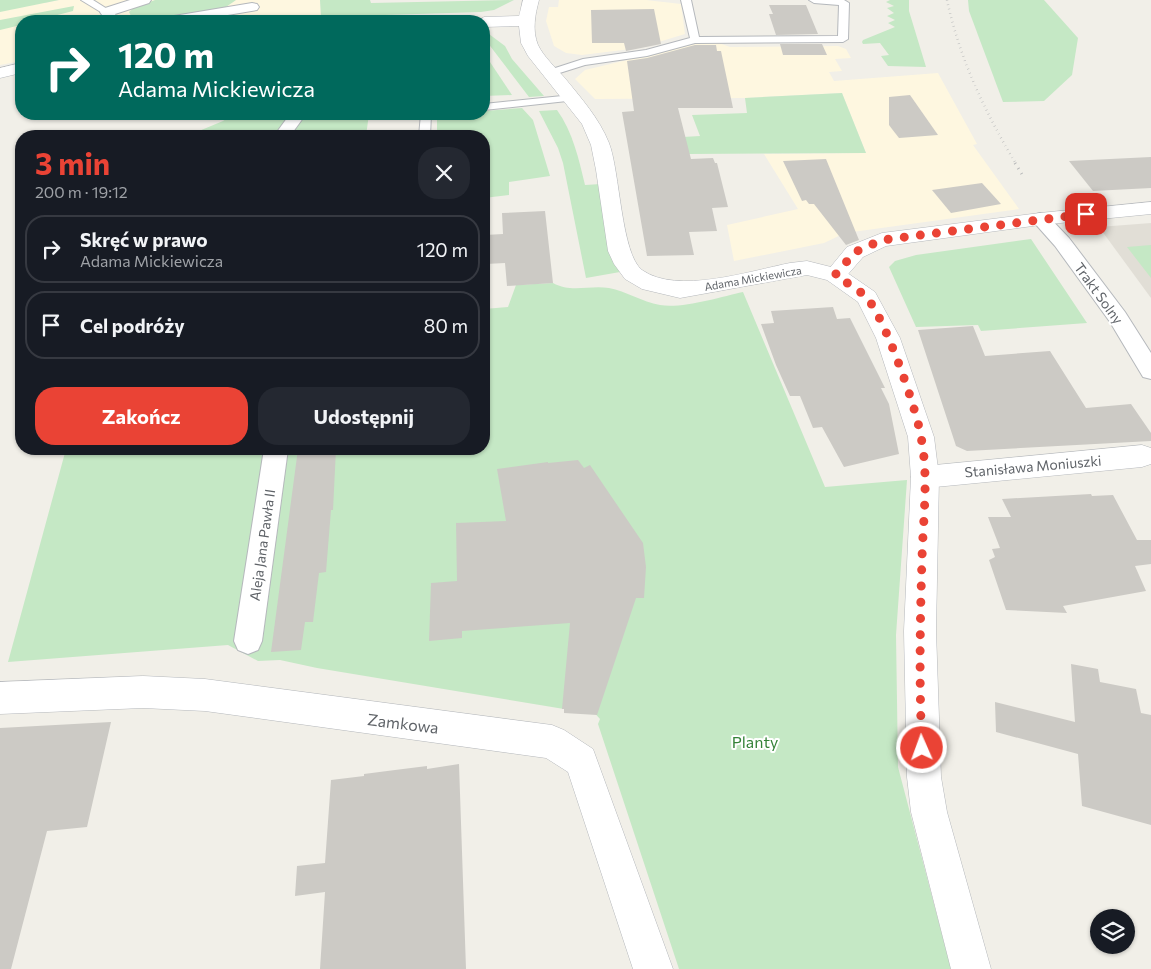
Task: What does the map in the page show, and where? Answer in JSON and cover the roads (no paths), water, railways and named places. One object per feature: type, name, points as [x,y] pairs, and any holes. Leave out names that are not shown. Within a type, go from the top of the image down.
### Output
[{"type":"street","points":[[114,15],[144,0]]},
{"type":"street","points":[[531,0],[526,21],[529,43],[536,56],[572,98]]},
{"type":"street","points":[[214,15],[252,10]]},
{"type":"street","points":[[490,22],[526,21]]},
{"type":"street","points":[[0,73],[15,69]]},
{"type":"street","name":"Adama Mickiewicza","points":[[572,98],[590,124],[600,145],[619,251],[625,264],[640,280],[661,288],[680,290],[705,288],[807,268],[835,275]]},
{"type":"street","points":[[971,969],[929,812],[924,777],[920,631],[925,476],[921,437],[888,338],[867,297],[835,275],[855,252],[882,240],[1040,219],[1151,208]]},
{"type":"street","name":"Trakt Solny","points":[[1040,219],[1062,242],[1118,318],[1151,371]]},
{"type":"street","name":"Aleja Jana Pawła II","points":[[248,640],[275,455]]},
{"type":"street","name":"Stanisława Moniuszki","points":[[925,476],[1142,456]]},
{"type":"street","name":"Zamkowa","points":[[0,698],[143,692],[205,695],[552,742],[581,762],[653,969]]},
{"type":"lane","points":[[86,0],[107,15]]},
{"type":"lane","points":[[686,0],[697,40]]},
{"type":"lane","points":[[550,73],[583,62],[648,53],[697,40],[843,39],[844,2],[814,0]]},
{"type":"lane","points":[[490,106],[572,98]]},
{"type":"railway","points":[[947,0],[966,65],[994,125],[1016,164]]},
{"type":"railway","points":[[1015,163],[1023,176]]},
{"type":"park label","name":"Planty","points":[[755,741]]}]
